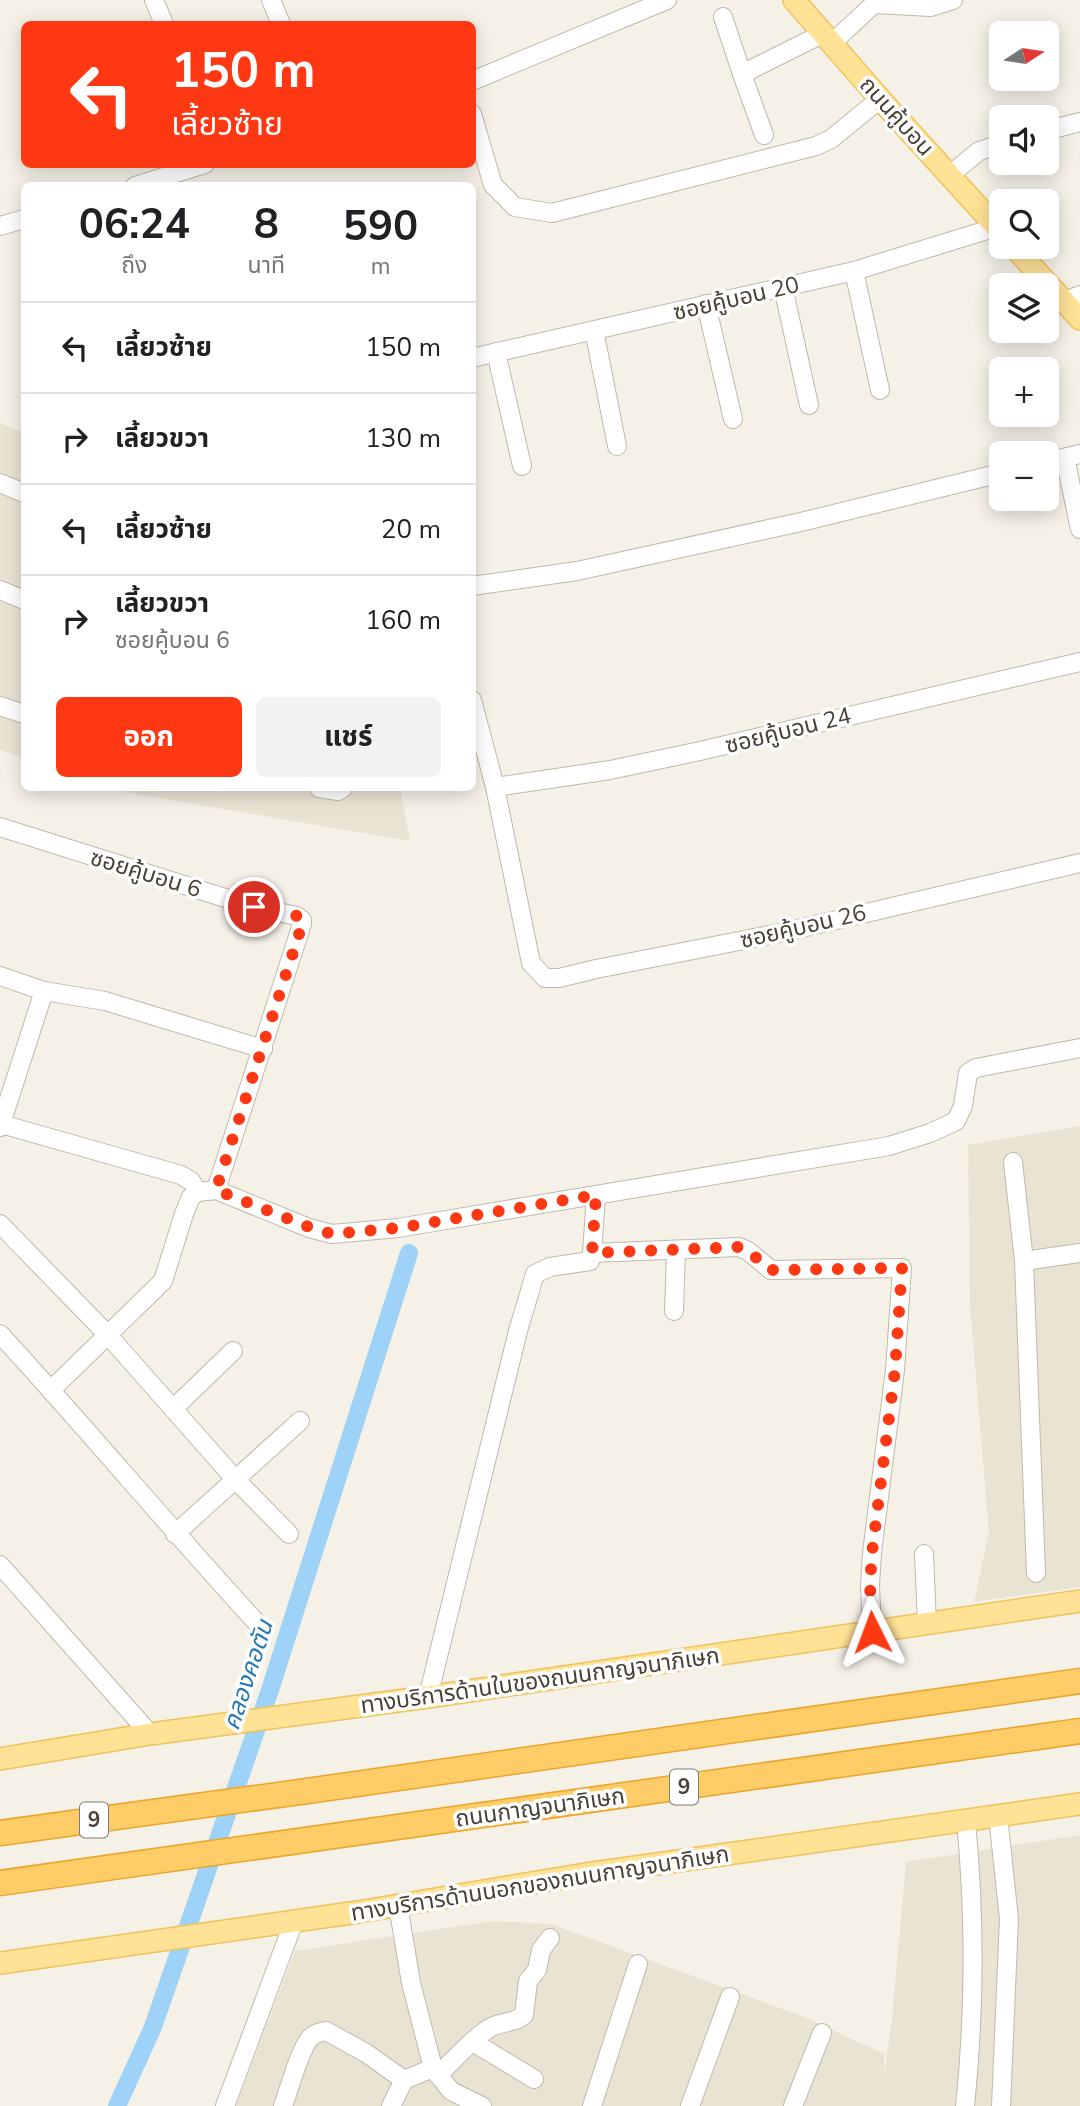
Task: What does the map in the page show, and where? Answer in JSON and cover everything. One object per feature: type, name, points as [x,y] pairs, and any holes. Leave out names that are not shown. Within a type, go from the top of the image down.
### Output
[{"type":"highway","name":"9","points":[[0,1833],[1080,1681]]},
{"type":"highway","name":"ถนนกาญจนาภิเษก","points":[[0,1883],[1080,1731]]},
{"type":"main road","name":"ถนนคู้บอน","points":[[794,0],[989,218]]},
{"type":"main road","points":[[1027,259],[1072,299],[1080,319]]},
{"type":"main road","name":"ทางบริการด้านในของถนนกาญจนาภิเษก","points":[[0,1759],[150,1734],[428,1697],[1080,1601]]},
{"type":"main road","name":"ทางบริการด้านนอกของถนนกาญจนาภิเษก","points":[[0,1963],[294,1921],[586,1874],[1080,1804]]},
{"type":"street","points":[[154,0],[163,21]]},
{"type":"street","points":[[271,0],[280,21]]},
{"type":"street","points":[[476,79],[667,0]]},
{"type":"street","points":[[742,75],[828,38],[874,4],[931,7],[953,0]]},
{"type":"street","points":[[723,17],[764,135]]},
{"type":"street","points":[[476,128],[493,185],[515,207],[552,213],[816,146],[831,139],[880,99]]},
{"type":"street","points":[[1059,128],[1080,122]]},
{"type":"street","points":[[950,175],[979,152],[989,148]]},
{"type":"street","points":[[148,182],[192,168]]},
{"type":"street","points":[[0,226],[21,220]]},
{"type":"street","name":"ซอยคู้บอน 20","points":[[476,357],[854,271],[989,232]]},
{"type":"street","points":[[854,271],[880,390]]},
{"type":"street","points":[[783,287],[809,405]]},
{"type":"street","points":[[706,304],[733,419]]},
{"type":"street","points":[[594,330],[617,446]]},
{"type":"street","points":[[496,352],[522,466]]},
{"type":"street","points":[[1072,456],[1080,529]]},
{"type":"street","points":[[476,585],[577,571],[801,522],[989,476]]},
{"type":"street","points":[[0,483],[21,492]]},
{"type":"street","points":[[0,590],[21,599]]},
{"type":"street","name":"ซอยคู้บอน 24","points":[[495,787],[610,770],[700,751],[1080,662]]},
{"type":"street","points":[[0,706],[21,712]]},
{"type":"street","points":[[476,714],[495,787]]},
{"type":"street","name":"ซอยคู้บอน 26","points":[[495,787],[531,963],[545,978],[559,978],[785,932],[1080,863]]},
{"type":"street","name":"ซอยคู้บอน 6","points":[[0,827],[254,907],[297,916],[302,920],[263,1049],[207,1191],[191,1197],[163,1281],[51,1390]]},
{"type":"street","points":[[0,976],[44,991],[105,1001],[263,1049]]},
{"type":"street","points":[[44,991],[0,1126],[181,1175],[207,1191],[332,1234],[398,1228],[889,1146],[930,1133],[956,1121],[963,1106],[968,1073],[976,1068],[1080,1048]]},
{"type":"street","points":[[1013,1162],[1024,1261],[1036,1573]]},
{"type":"street","points":[[428,1697],[518,1331],[535,1274],[550,1267],[590,1261],[596,1195]]},
{"type":"street","points":[[0,1224],[107,1334],[235,1479],[289,1534]]},
{"type":"street","points":[[592,1253],[739,1247],[771,1270],[902,1268],[895,1370],[872,1553],[872,1632]]},
{"type":"street","points":[[674,1311],[676,1250]]},
{"type":"street","points":[[1024,1261],[1080,1253]]},
{"type":"street","points":[[0,1334],[256,1622]]},
{"type":"street","points":[[174,1408],[233,1351]]},
{"type":"street","points":[[175,1534],[300,1421]]},
{"type":"street","points":[[924,1554],[927,1624]]},
{"type":"street","points":[[0,1565],[150,1734]]},
{"type":"street","points":[[998,1816],[1009,1919],[1001,2106]]},
{"type":"street","points":[[965,2106],[973,1919],[966,1821]]},
{"type":"street","points":[[398,1905],[411,1983],[435,2071],[451,2091],[482,2106]]},
{"type":"street","points":[[225,2106],[294,1921]]},
{"type":"street","points":[[391,2106],[404,2080],[435,2071],[488,2029],[524,2015],[528,1981],[537,1970],[541,1950],[550,1938]]},
{"type":"street","points":[[592,2106],[638,1965]]},
{"type":"street","points":[[690,2106],[730,1997]]},
{"type":"street","points":[[283,2106],[305,2046],[311,2037],[323,2031],[366,2053],[404,2080]]},
{"type":"street","points":[[793,2106],[822,2033]]},
{"type":"street","points":[[473,2042],[534,2079]]},
{"type":"shaded area","points":[[0,423],[21,432],[21,757],[0,750]]},
{"type":"shaded area","points":[[123,791],[401,791],[410,841]]},
{"type":"shaded area","points":[[1080,1126],[1080,1587],[974,1602],[989,1532],[970,1304],[968,1145]]},
{"type":"shaded area","points":[[1080,1835],[1080,2106],[236,2106],[295,1951],[492,1921],[551,1924],[804,2017],[884,2054],[884,2075],[892,2019],[906,1862]]},
{"type":"waterway","name":"คลองคอตัน","points":[[117,2106],[153,2027],[270,1690],[409,1253]]},
{"type":"route","points":[[254,907],[297,916],[302,920],[302,925],[216,1190],[332,1234],[398,1228],[596,1195],[592,1253],[739,1247],[771,1270],[902,1268],[895,1370],[872,1553],[872,1632]]}]
